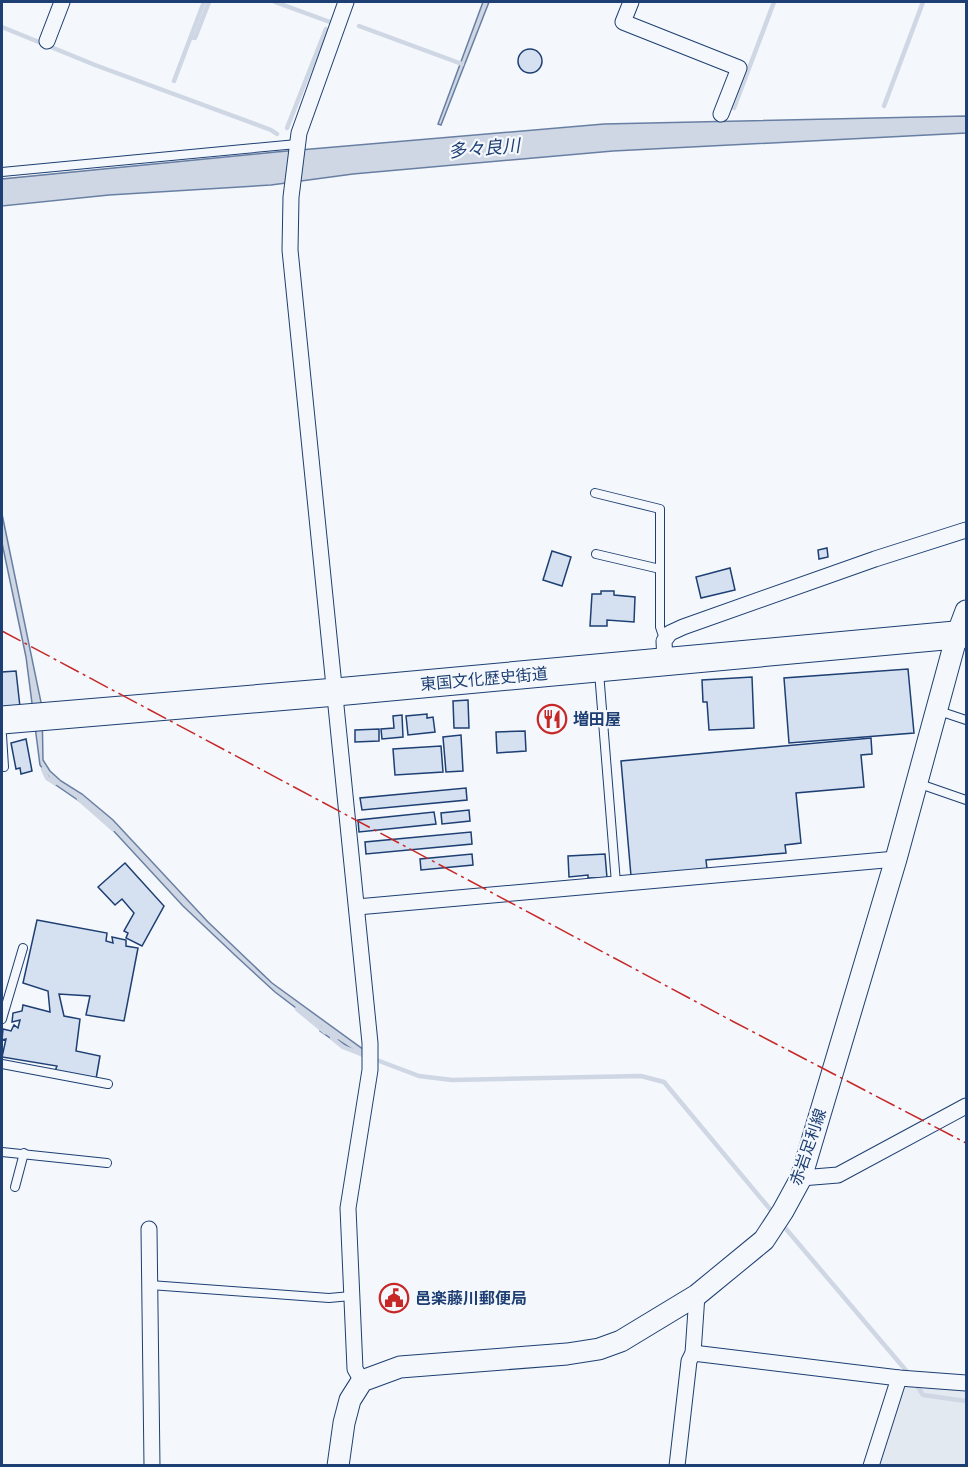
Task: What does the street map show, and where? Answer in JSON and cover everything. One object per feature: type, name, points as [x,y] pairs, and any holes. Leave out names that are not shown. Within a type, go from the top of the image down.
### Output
[{"type":"highway","name":"東国文化歴史街道","points":[[2,720],[599,668],[664,651],[963,627]]},
{"type":"main road","name":"赤岩足利線","points":[[362,1381],[400,1367],[567,1354],[599,1349],[621,1341],[697,1295],[764,1240],[801,1178],[963,627]]},
{"type":"main road","points":[[338,1466],[350,1400],[362,1381]]},
{"type":"street","points":[[47,41],[62,2]]},
{"type":"street","points":[[346,2],[312,93],[296,146],[291,197],[290,250],[370,1043],[370,1070],[348,1208],[355,1369],[362,1381]]},
{"type":"street","points":[[631,2],[623,22],[739,68],[721,114]]},
{"type":"street","points":[[664,651],[670,633],[682,627],[875,559],[966,530]]},
{"type":"street","points":[[357,907],[896,859]]},
{"type":"street","points":[[801,1178],[838,1175],[966,1106]]},
{"type":"street","points":[[149,1229],[153,1466]]},
{"type":"street","points":[[677,1466],[689,1361],[693,1353],[697,1295]]},
{"type":"street","points":[[693,1353],[899,1378],[966,1383]]},
{"type":"street","points":[[871,1466],[899,1378]]},
{"type":"lane","points":[[2,172],[296,146]]},
{"type":"lane","points":[[595,494],[660,509],[660,627],[664,651]]},
{"type":"lane","points":[[596,554],[660,568]]},
{"type":"lane","points":[[599,668],[616,883]]},
{"type":"lane","points":[[937,710],[966,720]]},
{"type":"lane","points":[[2,735],[4,767]]},
{"type":"lane","points":[[917,783],[966,800]]},
{"type":"lane","points":[[2,1019],[23,948]]},
{"type":"lane","points":[[2,1064],[108,1084]]},
{"type":"lane","points":[[2,1152],[107,1163]]},
{"type":"lane","points":[[15,1187],[24,1153]]},
{"type":"lane","points":[[150,1285],[328,1298],[351,1296]]},
{"type":"shaded area","points":[[899,1378],[966,1384],[966,1465],[871,1466]]},
{"type":"water","points":[[483,2],[489,2],[441,125],[438,124]]},
{"type":"water","name":"多々良川","points":[[966,116],[966,133],[613,151],[353,174],[271,185],[109,195],[2,206],[2,179],[276,152],[604,124]]},
{"type":"water","points":[[2,514],[42,707],[43,760],[50,771],[113,820],[208,922],[272,983],[364,1050],[364,1057],[320,1031],[321,1027],[275,992],[183,906],[98,814],[53,783],[40,765],[26,657],[2,543]]},
{"type":"building","points":[[530,49],[539,52],[542,61],[539,70],[530,73],[521,70],[518,61],[521,52]]},
{"type":"building","points":[[827,548],[828,557],[819,559],[818,550]]},
{"type":"building","points":[[552,551],[571,557],[562,586],[543,580]]},
{"type":"building","points":[[730,568],[735,590],[701,598],[696,577]]},
{"type":"building","points":[[601,591],[614,591],[614,595],[635,597],[634,622],[607,620],[607,626],[590,626],[592,594],[601,594]]},
{"type":"building","points":[[908,669],[914,733],[789,743],[784,678]]},
{"type":"building","points":[[16,671],[20,707],[2,709],[2,672]]},
{"type":"building","points":[[752,677],[754,728],[709,730],[707,702],[703,702],[702,680]]},
{"type":"building","points":[[468,700],[469,728],[454,728],[453,701]]},
{"type":"building","points":[[427,714],[427,718],[433,717],[435,732],[408,735],[406,716]]},
{"type":"building","points":[[402,715],[403,737],[382,739],[381,729],[394,728],[393,716]]},
{"type":"building","points":[[379,729],[379,741],[355,742],[355,730]]},
{"type":"building","points":[[525,731],[526,751],[497,753],[496,732]]},
{"type":"building","points":[[461,735],[463,771],[446,772],[443,737]]},
{"type":"building","points":[[871,738],[872,754],[861,755],[864,787],[796,793],[801,843],[785,845],[786,853],[706,860],[707,869],[631,876],[621,761]]},
{"type":"building","points":[[26,739],[32,771],[21,774],[20,768],[16,769],[11,743]]},
{"type":"building","points":[[441,746],[443,772],[395,775],[393,749]]},
{"type":"building","points":[[466,788],[467,800],[362,810],[360,798]]},
{"type":"building","points":[[469,810],[470,821],[442,824],[441,813]]},
{"type":"building","points":[[434,812],[436,824],[359,832],[358,820]]},
{"type":"building","points":[[471,832],[472,844],[366,854],[365,842]]},
{"type":"building","points":[[472,854],[473,865],[421,870],[420,859]]},
{"type":"building","points":[[605,854],[607,878],[588,878],[588,875],[569,877],[568,856]]},
{"type":"building","points":[[125,863],[164,906],[142,946],[126,938],[128,933],[124,931],[134,913],[122,899],[115,905],[98,887]]},
{"type":"building","points":[[37,920],[107,933],[106,941],[113,943],[112,937],[126,940],[126,946],[138,948],[124,1021],[86,1015],[90,996],[59,994],[64,1016],[80,1019],[76,1051],[100,1056],[96,1079],[55,1071],[57,1066],[2,1057],[6,1039],[2,1040],[3,1029],[11,1031],[14,1025],[18,1028],[20,1020],[12,1022],[13,1013],[22,1011],[23,1005],[50,1012],[48,991],[23,983]]},
{"type":"waterway","points":[[174,81],[204,2]]},
{"type":"waterway","points":[[191,37],[195,38],[209,2]]},
{"type":"waterway","points":[[275,2],[330,22]]},
{"type":"waterway","points":[[734,108],[774,2]]},
{"type":"waterway","points":[[884,106],[923,2]]},
{"type":"waterway","points":[[359,26],[462,64]]},
{"type":"waterway","points":[[2,27],[277,134]]},
{"type":"waterway","points":[[287,128],[326,29]]},
{"type":"waterway","points":[[43,769],[47,778],[55,783]]},
{"type":"waterway","points":[[79,799],[113,829]]},
{"type":"waterway","points":[[297,1009],[325,1032]]},
{"type":"waterway","points":[[332,1038],[343,1047],[361,1054]]},
{"type":"waterway","points":[[374,1059],[419,1076],[452,1080],[641,1076],[664,1082],[774,1214]]},
{"type":"waterway","points":[[781,1223],[909,1374]]},
{"type":"waterway","points":[[916,1384],[923,1395],[966,1401]]},
{"type":"power","points":[[2,631],[734,1022],[966,1143]]},
{"type":"place","name":"増田屋","points":[[552,719]]},
{"type":"place","name":"邑楽藤川郵便局","points":[[394,1298]]}]
